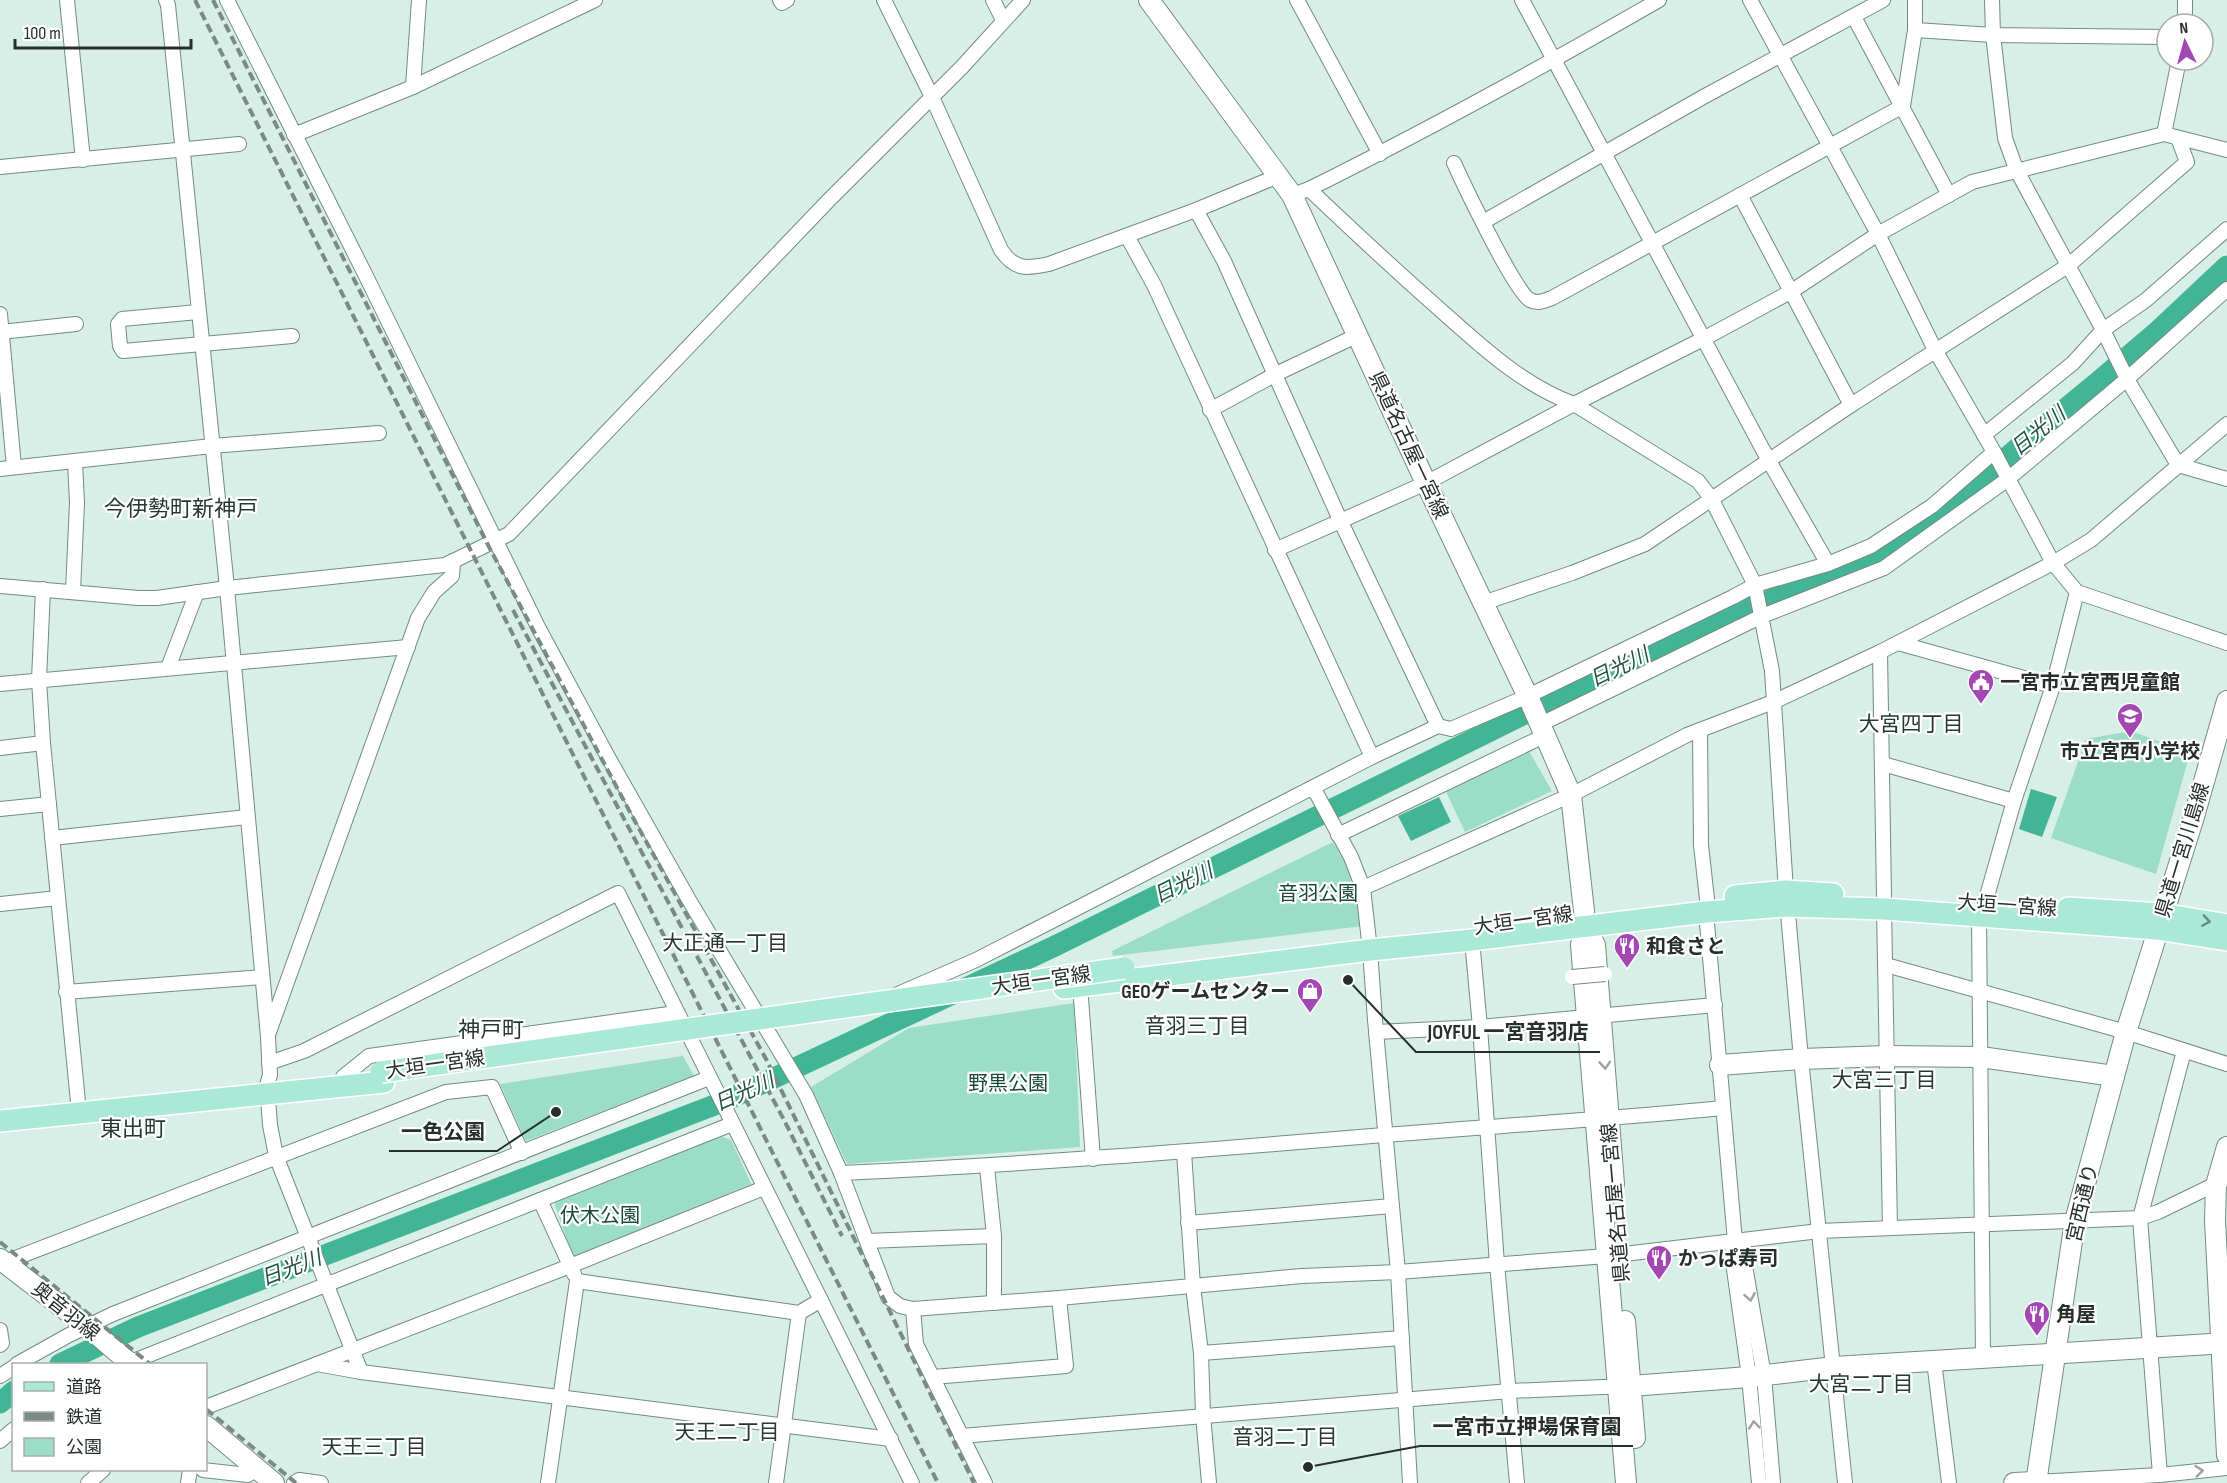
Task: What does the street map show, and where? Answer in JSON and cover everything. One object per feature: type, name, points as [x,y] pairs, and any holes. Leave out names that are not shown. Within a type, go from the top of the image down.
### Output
[{"type":"main road","name":"県道名古屋一宮線","points":[[1149,0],[1278,176],[1301,192],[1358,335],[1542,727],[1571,795],[1585,919],[1595,945],[1594,1017],[1601,1119],[1624,1386],[1638,1483]]},
{"type":"main road","name":"県道一宮川島線","points":[[2159,922],[2193,820],[2227,701]]},
{"type":"main road","name":"大垣一宮線","points":[[268,1090],[343,1077],[383,1077],[1124,969],[1369,944],[1472,940],[1585,919],[1706,905],[1786,899],[2227,925]]},
{"type":"main road","name":"大垣一宮線","points":[[0,1110],[78,1108],[383,1077],[1072,986],[1567,916],[1585,919]]},
{"type":"main road","name":"大垣一宮線","points":[[2159,922],[2227,940]]},
{"type":"main road","name":"宮西通り","points":[[2036,1482],[2054,1352],[2076,1221],[2126,1032],[2159,922]]},
{"type":"main road","points":[[1720,1065],[1887,1056],[1981,1057],[2114,1076]]},
{"type":"main road","name":"大垣一宮線","points":[[0,1121],[78,1108]]},
{"type":"main road","points":[[2227,1147],[2222,1182],[2221,1220],[2227,1455]]},
{"type":"main road","name":"奥音羽線","points":[[1,1262],[89,1328],[128,1363]]},
{"type":"main road","points":[[1624,1386],[1756,1376],[1834,1367],[2224,1343]]},
{"type":"main road","name":"県道名古屋一宮線","points":[[1624,1386],[1626,1483]]},
{"type":"main road","points":[[207,1427],[251,1475],[274,1483]]},
{"type":"main road","points":[[2014,1483],[2036,1482]]},
{"type":"street","points":[[67,0],[83,160]]},
{"type":"street","points":[[166,0],[234,663],[268,1037],[270,1125],[276,1156],[361,1372]]},
{"type":"street","points":[[227,0],[366,276],[495,541],[608,757],[806,1095],[841,1173],[888,1297],[900,1306],[913,1309],[1302,1276],[1398,1272],[1613,1255],[1819,1231],[2140,1218],[2222,1182]]},
{"type":"street","points":[[413,87],[419,0]]},
{"type":"street","points":[[294,135],[413,87],[595,0]]},
{"type":"street","points":[[780,0],[782,3],[787,0]]},
{"type":"street","points":[[884,0],[932,97],[1001,250],[1008,261],[1015,265],[1031,267],[1049,264],[1196,210],[1278,176]]},
{"type":"street","points":[[993,0],[1003,20]]},
{"type":"street","points":[[0,586],[157,598],[227,588],[435,566],[453,561],[509,534],[1023,0]]},
{"type":"street","points":[[1297,0],[1380,154]]},
{"type":"street","points":[[1522,0],[1769,461],[1828,564]]},
{"type":"street","points":[[1659,0],[1380,154],[1301,192],[1371,249],[1496,359],[1555,397],[1574,404],[1698,481],[1711,498],[1755,586],[1772,671],[1786,899],[1845,1483]]},
{"type":"street","points":[[1750,0],[1878,234],[1935,350],[2053,563],[2077,592],[2227,643]]},
{"type":"street","points":[[1482,222],[1604,152],[1883,0]]},
{"type":"street","points":[[1903,106],[1915,30],[1915,0]]},
{"type":"street","points":[[1992,0],[1993,35],[2006,138],[2016,169],[2069,265],[2126,377],[2178,465],[2227,479]]},
{"type":"street","points":[[1854,17],[1949,195]]},
{"type":"street","points":[[1915,30],[1993,35],[2155,37]]},
{"type":"street","points":[[1483,603],[1572,573],[1645,544],[1851,405],[2069,265],[2187,162],[2171,136],[2178,72]]},
{"type":"street","points":[[1454,163],[1482,222],[1519,289],[1527,300],[1538,303],[1829,148],[1903,106]]},
{"type":"street","points":[[1275,550],[1426,483],[1574,404],[1705,338],[1792,291],[1878,234],[1972,182],[2016,169],[2171,136],[2227,150]]},
{"type":"street","points":[[0,167],[239,144]]},
{"type":"street","points":[[1740,195],[1851,405]]},
{"type":"street","points":[[1196,210],[1224,261],[1341,522],[1438,726]]},
{"type":"street","points":[[1984,435],[2073,363],[2103,330],[2146,300],[2227,229]]},
{"type":"street","points":[[1126,236],[1154,285],[1372,757]]},
{"type":"street","points":[[1337,832],[1761,613],[1884,567],[2007,477],[2227,289]]},
{"type":"street","points":[[198,312],[122,319],[118,324],[120,346],[123,351],[292,336]]},
{"type":"street","points":[[0,314],[7,468],[212,446],[379,433]]},
{"type":"street","points":[[1,332],[76,324]]},
{"type":"street","points":[[1210,410],[1276,374],[1358,335]]},
{"type":"street","points":[[1363,888],[1571,795],[1700,730],[1773,702],[1880,652],[2053,563],[2091,540],[2227,423]]},
{"type":"street","points":[[763,1025],[872,1008],[904,991],[976,960],[1314,789],[1372,757],[1438,726],[1451,729],[1528,697],[1755,586],[1828,564],[1871,546],[1932,506],[1994,453]]},
{"type":"street","points":[[73,591],[77,503],[75,461]]},
{"type":"street","points":[[268,1037],[418,618],[434,592],[452,576],[453,561]]},
{"type":"street","points":[[43,589],[39,680],[43,743],[78,1108]]},
{"type":"street","points":[[168,668],[197,592]]},
{"type":"street","points":[[1983,1357],[1980,991],[1982,910],[2014,801],[2053,686],[2077,592]]},
{"type":"street","points":[[1898,643],[2053,686]]},
{"type":"street","points":[[0,684],[408,647]]},
{"type":"street","points":[[1880,652],[1890,1228]]},
{"type":"street","points":[[1700,730],[1701,845],[1735,1241],[1743,1254],[1756,1376],[1773,1483]]},
{"type":"street","points":[[0,748],[43,743]]},
{"type":"street","points":[[1883,764],[2014,801]]},
{"type":"street","points":[[1314,789],[1350,857],[1363,888],[1398,1272],[1410,1483]]},
{"type":"street","points":[[0,809],[49,804]]},
{"type":"street","points":[[52,838],[247,817]]},
{"type":"street","points":[[269,1063],[304,1051],[618,893],[912,1483]]},
{"type":"street","points":[[0,904],[58,898]]},
{"type":"street","points":[[1472,940],[1497,1264],[1517,1483]]},
{"type":"street","points":[[1886,965],[2126,1032],[2227,1064]]},
{"type":"street","points":[[1572,977],[1605,974]]},
{"type":"street","points":[[66,992],[262,977]]},
{"type":"street","points":[[1072,986],[1093,1159]]},
{"type":"street","points":[[1376,1032],[1480,1027],[1715,1005]]},
{"type":"street","points":[[343,1077],[369,1056],[676,1012]]},
{"type":"street","points":[[2160,1475],[2140,1218],[2184,1051]]},
{"type":"street","points":[[21,1363],[113,1314],[710,1080]]},
{"type":"street","points":[[1,1262],[446,1092],[492,1086],[522,1153]]},
{"type":"street","points":[[841,1173],[987,1167],[1601,1119],[1723,1107]]},
{"type":"street","points":[[128,1363],[731,1122]]},
{"type":"street","points":[[1184,1152],[1193,1286],[1202,1353],[1203,1415],[1209,1483]]},
{"type":"street","points":[[987,1167],[994,1236],[994,1303]]},
{"type":"street","points":[[207,1407],[764,1188]]},
{"type":"street","points":[[540,1200],[577,1281],[548,1483]]},
{"type":"street","points":[[1188,1223],[1392,1206]]},
{"type":"street","points":[[867,1241],[994,1236]]},
{"type":"street","points":[[577,1281],[800,1313],[821,1300]]},
{"type":"street","points":[[933,1377],[1066,1366],[1059,1298]]},
{"type":"street","points":[[913,1309],[916,1344],[985,1483]]},
{"type":"street","points":[[776,1483],[800,1313]]},
{"type":"street","points":[[0,1330],[0,1345]]},
{"type":"street","points":[[1202,1353],[1402,1338]]},
{"type":"street","points":[[1934,1361],[1949,1483]]},
{"type":"street","points":[[317,1364],[361,1372],[891,1439]]},
{"type":"street","points":[[1756,1376],[1759,1483]]},
{"type":"street","points":[[961,1436],[1510,1391],[1624,1386]]},
{"type":"street","points":[[0,1441],[12,1431]]},
{"type":"street","points":[[2036,1482],[2160,1475],[2227,1468]]},
{"type":"street","points":[[207,1470],[251,1475]]},
{"type":"street","points":[[294,1483],[299,1480],[321,1483]]},
{"type":"green space","points":[[2131,731],[2190,753],[2156,874],[2051,838],[2086,739]]},
{"type":"green space","points":[[1525,744],[1552,791],[1465,832],[1442,783]]},
{"type":"green space","name":"音羽公園","points":[[1333,842],[1354,882],[1363,926],[1113,956],[1112,951]]},
{"type":"green space","name":"野黒公園","points":[[1074,1003],[1080,1147],[847,1164],[811,1087],[909,1028]]},
{"type":"green space","points":[[683,1056],[694,1076],[526,1141],[500,1084]]},
{"type":"green space","name":"伏木公園","points":[[723,1137],[731,1140],[751,1184],[573,1258],[555,1200],[695,1144]]},
{"type":"shaded area","points":[[2031,789],[2057,797],[2042,837],[2019,829]]},
{"type":"shaded area","points":[[1439,797],[1451,822],[1411,841],[1398,816]]},
{"type":"waterway","name":"日光川","points":[[62,1363],[138,1327],[725,1101],[1055,946],[1707,624],[1844,572],[1892,551],[1947,510],[2098,382],[2159,330],[2227,266]]},
{"type":"waterway","name":"日光川","points":[[0,1403],[12,1393]]},
{"type":"railway","points":[[195,0],[938,1483]]},
{"type":"railway","points":[[213,0],[488,545],[631,814],[766,1059],[974,1483]]},
{"type":"railway","points":[[513,610],[784,1120],[842,1236]]},
{"type":"railway","points":[[0,1242],[149,1363]]},
{"type":"railway","points":[[207,1410],[296,1483]]},
{"type":"place","name":"一宮市立宮西児童館","points":[[1981,705]]},
{"type":"place","name":"市立宮西小学校","points":[[2130,739]]},
{"type":"place","name":"和食さと","points":[[1627,969]]},
{"type":"place","name":"JOYFUL 一宮音羽店","points":[[1348,980]]},
{"type":"place","name":"GEOゲームセンター","points":[[1310,1014]]},
{"type":"place","name":"一色公園","points":[[556,1112]]},
{"type":"place","name":"かっぱ寿司","points":[[1659,1281]]},
{"type":"place","name":"角屋","points":[[2037,1337]]},
{"type":"place","name":"一宮市立押場保育園","points":[[1308,1467]]},
{"type":"district","name":"今伊勢町新神戸","points":[[181,508]]},
{"type":"district","name":"大宮四丁目","points":[[1911,724]]},
{"type":"district","name":"大正通一丁目","points":[[725,943]]},
{"type":"district","name":"音羽三丁目","points":[[1197,1026]]},
{"type":"district","name":"神戸町","points":[[491,1029]]},
{"type":"district","name":"大宮三丁目","points":[[1884,1080]]},
{"type":"district","name":"東出町","points":[[133,1128]]},
{"type":"district","name":"大宮二丁目","points":[[1861,1384]]},
{"type":"district","name":"天王二丁目","points":[[727,1432]]},
{"type":"district","name":"音羽二丁目","points":[[1285,1437]]},
{"type":"district","name":"天王三丁目","points":[[374,1447]]}]
